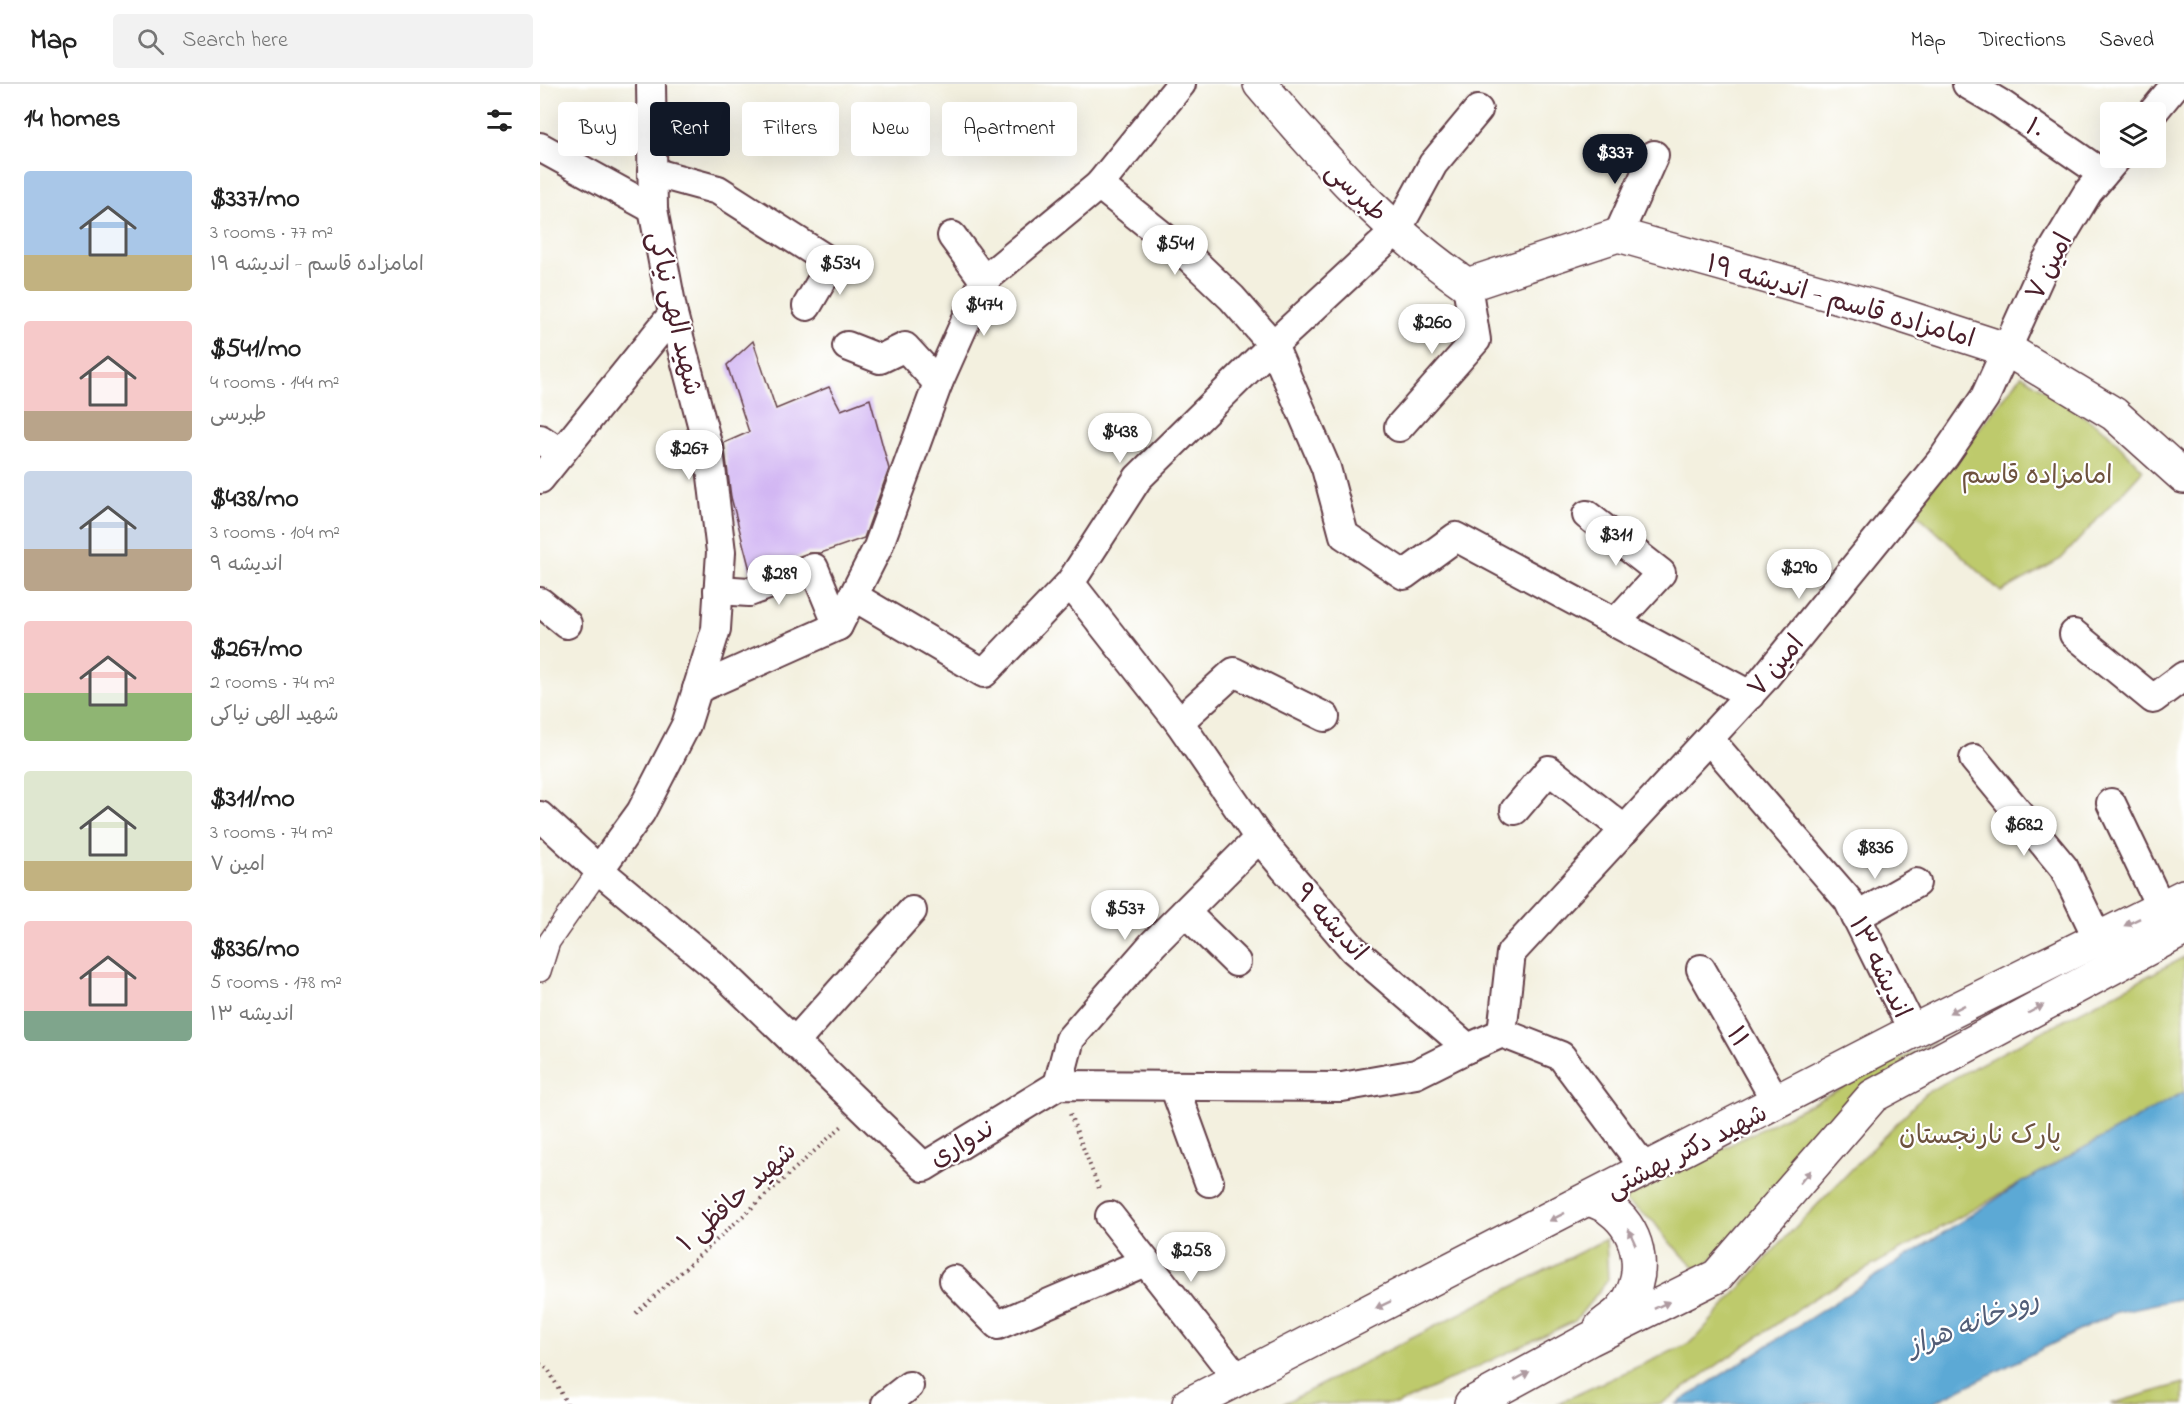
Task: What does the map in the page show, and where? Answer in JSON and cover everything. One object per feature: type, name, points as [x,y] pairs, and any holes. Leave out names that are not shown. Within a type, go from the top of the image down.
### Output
[{"type":"main road","name":"طبرسی","points":[[1260,84],[1334,170],[1428,258],[1467,285]]},
{"type":"main road","points":[[1467,285],[1618,235]]},
{"type":"main road","name":"امامزاده قاسم - اندیشه ۱۹","points":[[1618,235],[1875,307],[2008,350],[2114,414],[2184,477]]},
{"type":"main road","points":[[1471,1404],[1590,1339],[1675,1299],[1691,1288],[1717,1276],[1873,1096],[2176,911]]},
{"type":"main road","name":"شهید دکتر بهشتی","points":[[1189,1404],[1236,1378],[1591,1199],[1913,1031],[2098,939],[2176,911]]},
{"type":"main road","points":[[1590,1339],[1622,1309],[1634,1290],[1639,1268],[1636,1246],[1627,1225],[1611,1209],[1591,1199]]},
{"type":"street","name":"شهید الهی نیاکی","points":[[599,870],[641,812],[686,725],[716,629],[721,552],[709,451],[673,314],[652,209],[651,84]]},
{"type":"street","points":[[697,689],[838,626],[878,547],[938,383],[984,280],[1099,185],[1181,84]]},
{"type":"street","name":"۱۰","points":[[1966,84],[2100,160]]},
{"type":"street","points":[[2161,102],[2176,84]]},
{"type":"street","points":[[854,596],[984,673],[1070,583],[1138,478],[1273,345],[1397,230],[1433,164],[1478,110]]},
{"type":"street","points":[[540,147],[652,209]]},
{"type":"street","points":[[1618,235],[1654,155]]},
{"type":"street","name":"امین ۷","points":[[1502,1033],[1511,953],[1750,695],[1944,457],[1985,397],[2046,262],[2088,192],[2108,168]]},
{"type":"street","points":[[652,172],[718,189],[832,263],[807,306]]},
{"type":"street","points":[[1099,185],[1190,258],[1232,298],[1273,345],[1326,468],[1344,535],[1404,575],[1456,537],[1750,695]]},
{"type":"street","points":[[952,236],[984,280]]},
{"type":"street","points":[[1399,427],[1476,340],[1467,285]]},
{"type":"street","points":[[540,480],[550,446],[673,314]]},
{"type":"street","points":[[847,346],[879,359],[905,347],[938,383]]},
{"type":"street","points":[[1587,515],[1660,573],[1615,623]]},
{"type":"street","points":[[718,590],[749,592],[814,568],[838,626]]},
{"type":"street","name":"اندیشه ۹","points":[[1070,583],[1179,722],[1259,838],[1353,949],[1467,1048]]},
{"type":"street","points":[[540,602],[567,624]]},
{"type":"street","points":[[2074,634],[2153,699],[2184,676]]},
{"type":"street","points":[[1179,722],[1234,672],[1325,717]]},
{"type":"street","name":"اندیشه ۱۳","points":[[1709,739],[1848,900],[1913,1031]]},
{"type":"street","points":[[1974,759],[2064,868],[2098,939]]},
{"type":"street","points":[[1515,810],[1549,770],[1625,830]]},
{"type":"street","points":[[2111,802],[2176,911]]},
{"type":"street","name":"ندواری","points":[[544,827],[724,974],[924,1167],[1058,1085]]},
{"type":"street","points":[[1259,838],[1153,944],[1071,1039],[1058,1085],[1342,1087],[1416,1074],[1502,1033],[1561,1056],[1646,1170]]},
{"type":"street","points":[[540,971],[549,942],[599,870]]},
{"type":"street","points":[[1856,917],[1916,883]]},
{"type":"street","points":[[794,1043],[912,911]]},
{"type":"street","points":[[1185,912],[1236,962]]},
{"type":"street","name":"۱۱","points":[[1701,969],[1777,1103]]},
{"type":"street","points":[[1174,1086],[1209,1182]]},
{"type":"street","points":[[1110,1216],[1236,1378]]},
{"type":"street","points":[[954,1280],[998,1325],[1144,1262]]},
{"type":"street","points":[[886,1404],[909,1386]]},
{"type":"path","points":[[1058,1085],[1110,1216]]},
{"type":"path","name":"شهید حافظی ۱","points":[[636,1313],[861,1108]]},
{"type":"path","points":[[540,1364],[548,1369],[567,1404]]},
{"type":"green space","name":"امامزاده قاسم","points":[[2022,375],[2107,432],[2143,470],[2061,559],[2001,592],[1914,511]]},
{"type":"green space","name":"پارک نارنجستان","points":[[2184,957],[2184,1092],[1814,1298],[1661,1404],[1556,1404],[1692,1342],[1782,1241],[1927,1092]]},
{"type":"green space","points":[[1935,1041],[1848,1104],[1700,1272],[1668,1241],[1654,1222],[1623,1199]]},
{"type":"green space","points":[[1606,1239],[1608,1280],[1575,1321],[1398,1404],[1283,1404]]},
{"type":"green space","points":[[2184,1383],[2184,1404],[2110,1404]]},
{"type":"water","name":"رودخانه هراز","points":[[2184,1092],[2184,1298],[2117,1312],[1931,1404],[1676,1404],[2021,1183]]},
{"type":"building","points":[[753,341],[776,409],[829,387],[841,410],[870,399],[889,469],[864,538],[821,553],[808,553],[751,574],[731,497],[724,443],[749,432],[727,365]]}]
